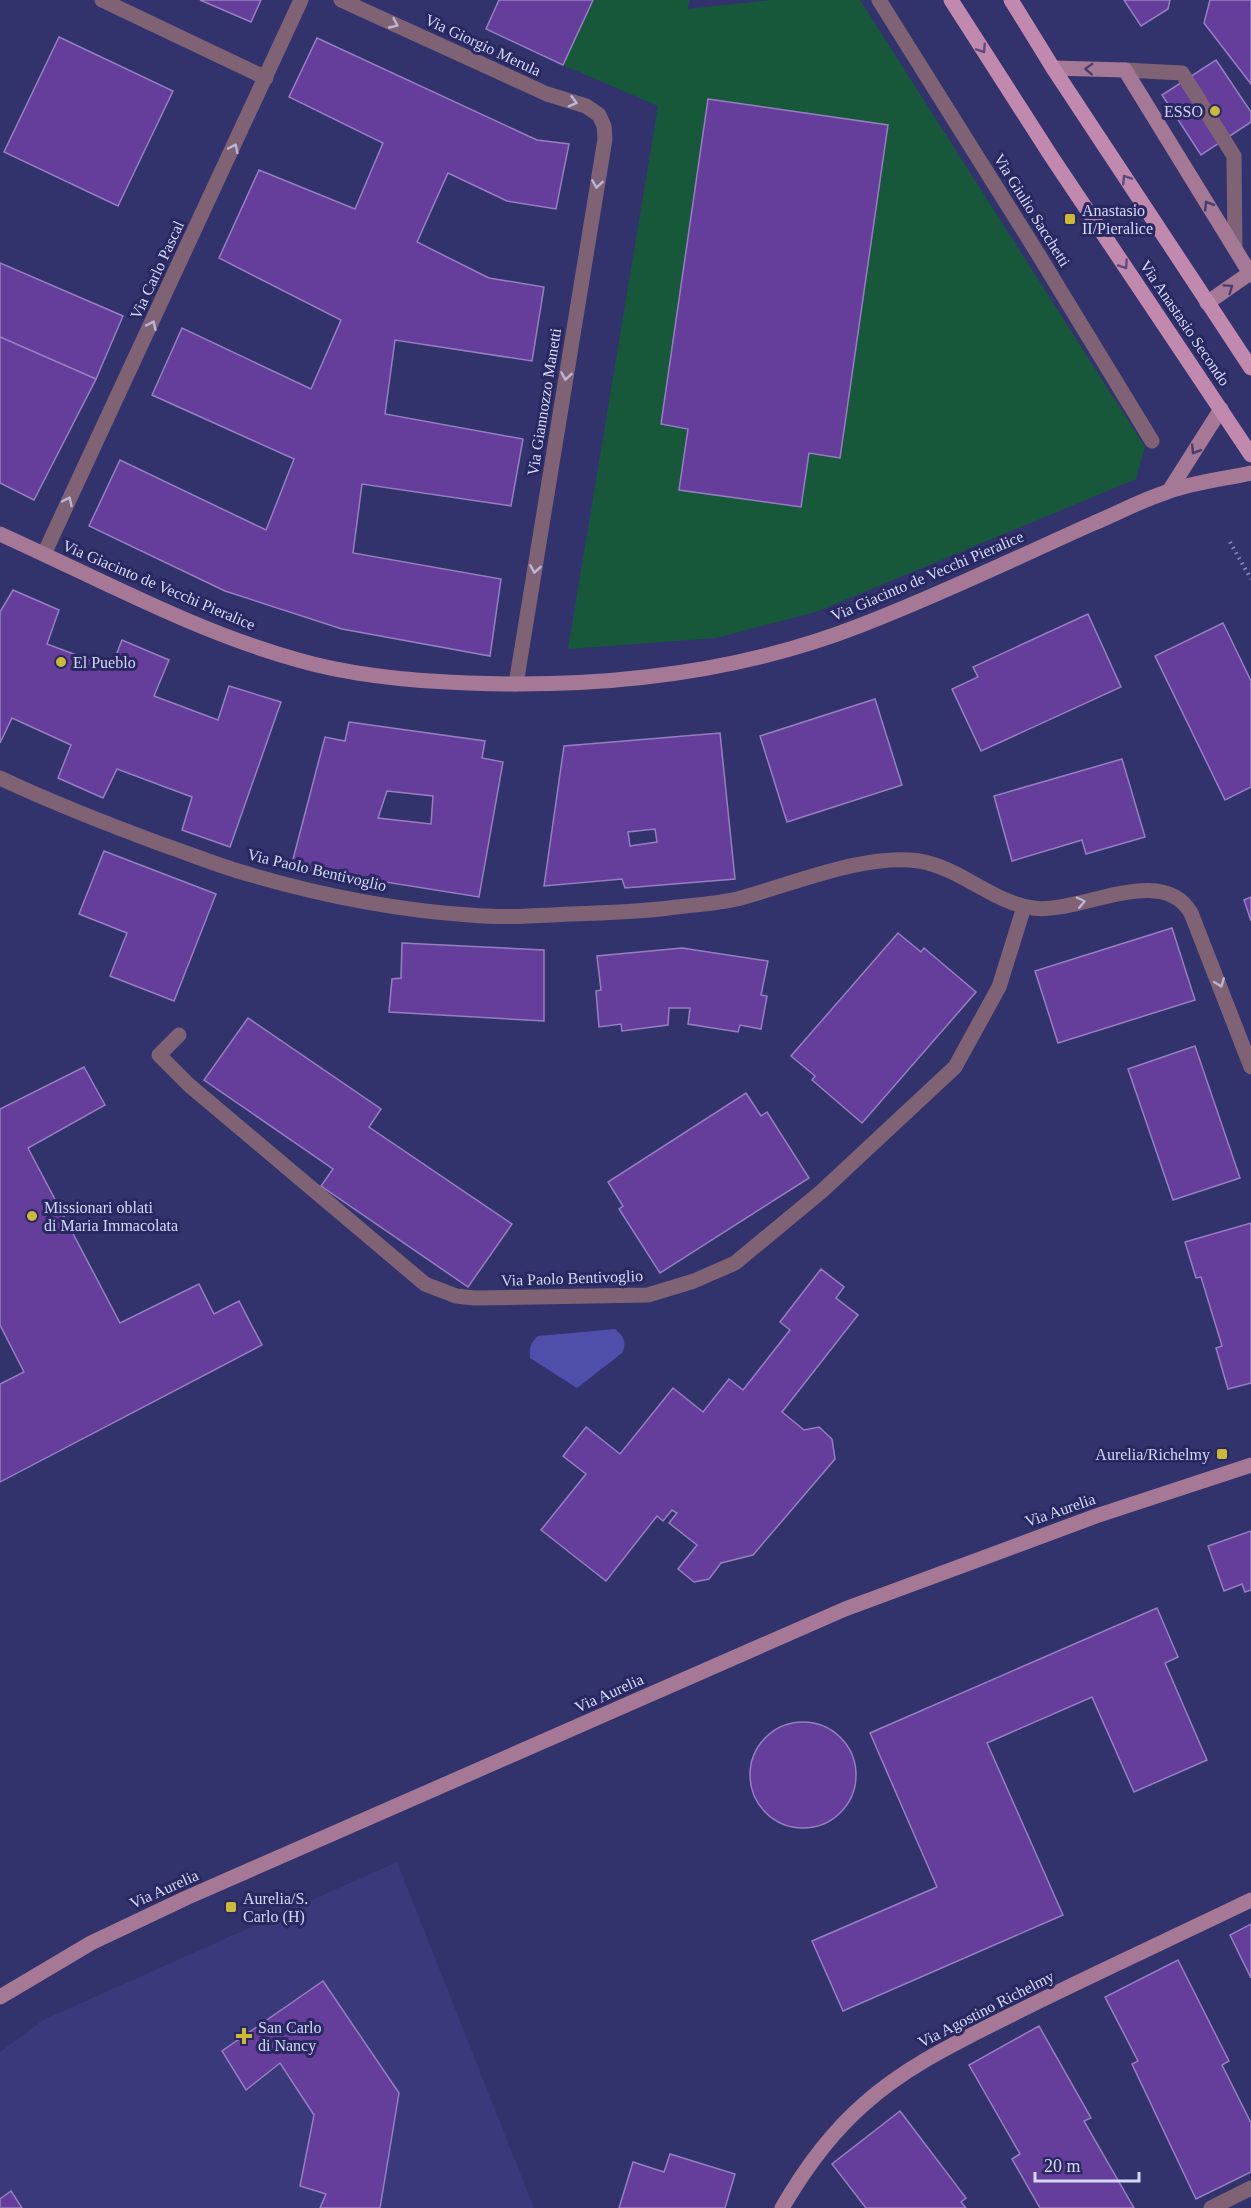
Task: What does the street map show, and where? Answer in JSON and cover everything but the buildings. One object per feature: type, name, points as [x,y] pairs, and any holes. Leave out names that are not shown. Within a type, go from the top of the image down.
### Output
[{"type":"main road","name":"Via Anastasio Secondo","points":[[951,0],[1051,156],[1251,455]]},
{"type":"main road","name":"Via Anastasio Secondo","points":[[1011,0],[1053,68],[1251,368]]},
{"type":"street","points":[[102,0],[266,78]]},
{"type":"street","name":"Via Carlo Pascal","points":[[44,554],[301,0]]},
{"type":"street","name":"Via Giorgio Merula","points":[[341,0],[547,94],[586,106],[598,116],[604,126]]},
{"type":"street","name":"Via Giulio Sacchetti","points":[[879,0],[1152,441]]},
{"type":"street","points":[[1053,68],[1182,74],[1234,156],[1235,249]]},
{"type":"street","points":[[1125,70],[1250,274],[1207,303]]},
{"type":"street","name":"Via Giannozzo Manetti","points":[[516,684],[605,139],[604,126]]},
{"type":"street","points":[[1168,491],[1221,408]]},
{"type":"street","name":"Via Giacinto de Vecchi Pieralice","points":[[0,534],[200,625],[298,660],[395,679],[561,684],[639,678],[723,665],[793,649],[902,609],[1168,491],[1251,473]]},
{"type":"street","name":"Via Paolo Bentivoglio","points":[[0,778],[91,818],[236,871],[324,894],[387,905],[469,915],[524,916],[644,911],[734,900],[833,871],[882,861],[918,861],[943,868],[967,878],[1005,900],[1037,909],[1143,891],[1170,893],[1181,899],[1191,912],[1251,1067]]},
{"type":"street","name":"Via Paolo Bentivoglio","points":[[179,1035],[159,1054],[189,1084],[425,1284],[456,1296],[474,1298],[648,1294],[694,1281],[735,1263],[822,1191],[955,1068],[999,987],[1024,907]]},
{"type":"street","name":"Via Aurelia","points":[[0,1996],[91,1943],[186,1898],[845,1609],[1096,1516],[1251,1465]]},
{"type":"street","name":"Via Agostino Richelmy","points":[[782,2208],[808,2166],[845,2122],[885,2086],[913,2066],[1027,2007],[1251,1900]]},
{"type":"street","points":[[1211,2208],[1251,2188]]},
{"type":"path","points":[[1230,542],[1251,579]]},
{"type":"shaded area","points":[[615,1329],[624,1340],[622,1353],[577,1388],[530,1358],[531,1346],[538,1336]]},
{"type":"shaded area","name":"San Carlo di Nancy","points":[[397,1862],[534,2208],[0,2208],[0,2052],[43,2020]]},
{"type":"green space","points":[[593,0],[690,0],[687,9],[771,0],[860,0],[1145,447],[1136,479],[816,612],[716,638],[568,649],[658,106],[563,65]],"holes":[[[708,99],[888,125],[840,458],[809,453],[801,507],[679,490],[688,429],[661,424]]]},
{"type":"place","name":"ESSO","points":[[1215,111]]},
{"type":"place","name":"Anastasio II/Pieralice","points":[[1070,219]]},
{"type":"place","name":"El Pueblo","points":[[61,662]]},
{"type":"place","name":"Missionari oblati di Maria Immacolata","points":[[32,1216]]},
{"type":"place","name":"Aurelia/Richelmy","points":[[1222,1454]]},
{"type":"place","name":"Aurelia/S. Carlo (H)","points":[[231,1907]]},
{"type":"place","name":"San Carlo di Nancy","points":[[244,2036]]}]
